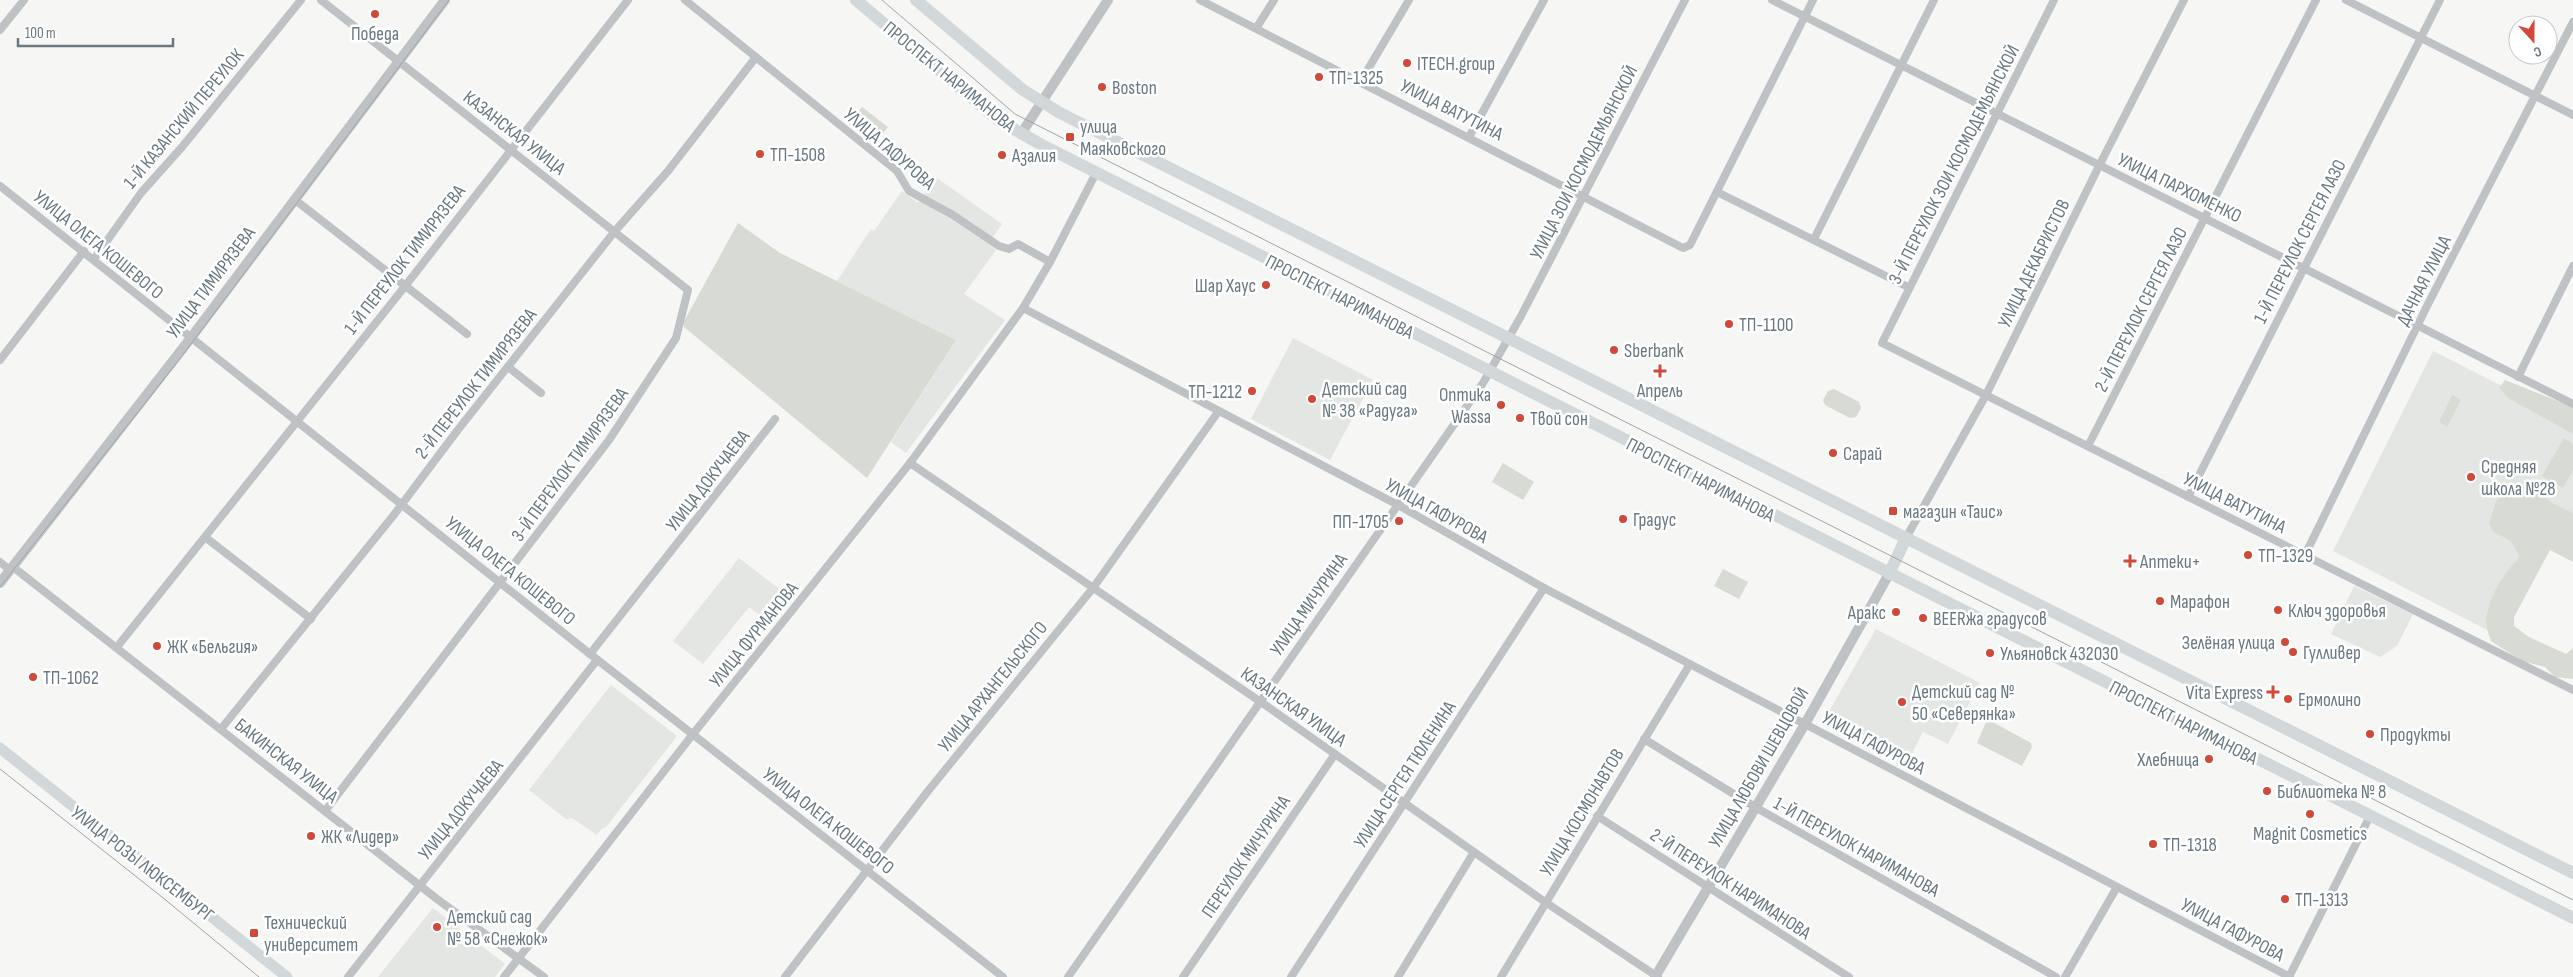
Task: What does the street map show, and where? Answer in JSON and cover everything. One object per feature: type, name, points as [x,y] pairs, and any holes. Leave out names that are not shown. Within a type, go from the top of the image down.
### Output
[{"type":"main road","name":"ПРОСПЕКТ НАРИМАНОВА","points":[[856,0],[998,120],[1021,134],[2573,918]]},
{"type":"main road","name":"ПРОСПЕКТ НАРИМАНОВА","points":[[916,0],[995,68],[1041,102],[2573,873]]},
{"type":"main road","points":[[1889,574],[1906,538]]},
{"type":"main road","name":"УЛИЦА РОЗЫ ЛЮКСЕМБУРГ","points":[[0,748],[287,977]]},
{"type":"street","points":[[0,30],[24,0]]},
{"type":"street","name":"1-Й КАЗАНСКИЙ ПЕРЕУЛОК","points":[[94,259],[141,193],[182,147],[301,0]]},
{"type":"street","name":"КАЗАНСКАЯ УЛИЦА","points":[[321,0],[688,290]]},
{"type":"street","name":"УЛИЦА ТИМИРЯЗЕВА","points":[[0,583],[190,339],[445,0]]},
{"type":"street","name":"1-Й ПЕРЕУЛОК ТИМИРЯЗЕВА","points":[[117,647],[298,422],[628,0]]},
{"type":"street","name":"УЛИЦА ГАФУРОВА","points":[[685,0],[897,171],[909,191],[953,215],[999,246],[1009,249],[1018,244],[1050,262]]},
{"type":"street","points":[[1021,134],[1108,0]]},
{"type":"street","name":"УЛИЦА ВАТУТИНА","points":[[1200,0],[1257,27],[1680,247],[1688,247],[1717,192]]},
{"type":"street","points":[[1257,27],[1274,0]]},
{"type":"street","points":[[1361,81],[1409,0]]},
{"type":"street","points":[[1469,137],[1544,0]]},
{"type":"street","name":"УЛИЦА ЗОИ КОСМОДЕМЬЯНСКОЙ","points":[[1489,372],[1685,0]]},
{"type":"street","name":"УЛИЦА ПАРХОМЕНКО","points":[[1772,0],[2573,404]]},
{"type":"street","points":[[1813,0],[1717,192],[1908,287]]},
{"type":"street","points":[[1814,239],[1934,0]]},
{"type":"street","name":"3-Й ПЕРЕУЛОК ЗОИ КОСМОДЕМЬЯНСКОЙ","points":[[1882,343],[1908,287],[2054,0]]},
{"type":"street","name":"УЛИЦА ДЕКАБРИСТОВ","points":[[1906,538],[1986,395],[2099,166],[2184,0]]},
{"type":"street","name":"2-Й ПЕРЕУЛОК СЕРГЕЯ ЛАЗО","points":[[2088,446],[2316,0]]},
{"type":"street","points":[[2346,0],[2573,115]]},
{"type":"street","name":"1-Й ПЕРЕУЛОК СЕРГЕЯ ЛАЗО","points":[[2188,497],[2440,0]]},
{"type":"street","name":"ДАЧНАЯ УЛИЦА","points":[[2305,555],[2418,326],[2573,22]]},
{"type":"street","name":"2-Й ПЕРЕУЛОК ТИМИРЯЗЕВА","points":[[222,730],[402,504],[615,231],[668,171],[756,57]]},
{"type":"street","points":[[1023,308],[1050,262],[1096,173]]},
{"type":"street","name":"УЛИЦА ОЛЕГА КОШЕВОГО","points":[[0,186],[94,259],[190,339],[402,504],[597,660],[1003,977]]},
{"type":"street","points":[[294,199],[467,334]]},
{"type":"street","points":[[0,360],[84,252]]},
{"type":"street","points":[[2518,377],[2573,266]]},
{"type":"street","name":"3-Й ПЕРЕУЛОК ТИМИРЯЗЕВА","points":[[325,811],[598,455],[676,338],[688,290]]},
{"type":"street","name":"УЛИЦА ГАФУРОВА","points":[[1023,308],[1398,505],[1544,588],[2290,977]]},
{"type":"street","name":"УЛИЦА ФУРМАНОВА","points":[[504,977],[694,734],[910,463],[1023,308]]},
{"type":"street","name":"УЛИЦА ВАТУТИНА","points":[[1882,343],[2573,690]]},
{"type":"street","points":[[508,367],[541,393]]},
{"type":"street","name":"УЛИЦА МИЧУРИНА","points":[[1068,977],[1489,372]]},
{"type":"street","name":"УЛИЦА АРХАНГЕЛЬСКОГО","points":[[785,977],[866,871],[1093,588],[1218,412]]},
{"type":"street","name":"УЛИЦА ДОКУЧАЕВА","points":[[590,654],[776,419]]},
{"type":"street","name":"КАЗАНСКАЯ УЛИЦА","points":[[910,463],[1260,702],[1545,902],[1657,977]]},
{"type":"street","points":[[205,537],[310,619]]},
{"type":"street","name":"БАКИНСКАЯ УЛИЦА","points":[[0,562],[12,568],[117,647],[420,885],[544,977]]},
{"type":"street","name":"УЛИЦА ЛЮБОВИ ШЕВЦОВОЙ","points":[[1657,977],[1707,888],[1805,724],[1889,574]]},
{"type":"street","name":"УЛИЦА СЕРГЕЯ ТЮЛЕНИНА","points":[[1291,977],[1544,588]]},
{"type":"street","name":"УЛИЦА ДОКУЧАЕВА","points":[[348,977],[597,660]]},
{"type":"street","name":"УЛИЦА КОСМОНАВТОВ","points":[[1501,977],[1690,664]]},
{"type":"street","name":"1-Й ПЕРЕУЛОК НАРИМАНОВА","points":[[1644,739],[1755,808],[2056,977]]},
{"type":"street","name":"ПЕРЕУЛОК МИЧУРИНА","points":[[1183,977],[1335,754]]},
{"type":"street","name":"2-Й ПЕРЕУЛОК НАРИМАНОВА","points":[[1597,816],[1848,977]]},
{"type":"street","points":[[2290,977],[2370,816]]},
{"type":"street","points":[[1398,977],[1474,852]]},
{"type":"street","points":[[2065,977],[2117,887]]},
{"type":"shaded area","points":[[862,107],[888,127],[874,144],[849,124]]},
{"type":"shaded area","points":[[937,178],[1002,224],[989,243],[996,250],[964,294],[1005,320],[906,453],[891,442],[956,340],[837,281],[871,229],[874,231],[902,191],[918,203]]},
{"type":"shaded area","points":[[738,223],[780,253],[956,340],[867,478],[684,327],[683,323]]},
{"type":"shaded area","name":"Детский сад № 38 «Радуга»","points":[[1293,338],[1373,380],[1330,460],[1251,419]]},
{"type":"shaded area","name":"Средняя школа №28","points":[[2433,351],[2573,422],[2573,525],[2551,514],[2493,633],[2333,551]]},
{"type":"shaded area","points":[[2505,380],[2573,407],[2573,434],[2508,398],[2499,388]]},
{"type":"shaded area","points":[[1834,389],[1859,402],[1861,408],[1856,417],[1850,418],[1825,405],[1823,400],[1828,391]]},
{"type":"shaded area","points":[[2452,395],[2461,400],[2447,427],[2439,422]]},
{"type":"shaded area","points":[[2564,438],[2573,444],[2573,470],[2563,488],[2542,476]]},
{"type":"shaded area","points":[[1503,463],[1534,482],[1523,500],[1492,482]]},
{"type":"shaded area","points":[[2529,485],[2533,486],[2552,503],[2573,513],[2573,562],[2550,550],[2514,617],[2514,626],[2529,637],[2566,654],[2573,648],[2573,679],[2555,677],[2545,667],[2522,661],[2491,641],[2487,628],[2486,621],[2494,594],[2503,578],[2520,557],[2511,541],[2494,532],[2489,524],[2499,497],[2514,496],[2520,489]]},
{"type":"shaded area","points":[[739,558],[787,595],[767,621],[749,607],[703,664],[673,641]]},
{"type":"shaded area","points":[[1723,569],[1748,582],[1739,599],[1714,586]]},
{"type":"shaded area","points":[[2354,586],[2413,614],[2397,646],[2380,657],[2331,634]]},
{"type":"shaded area","name":"Детский сад № 50 «Северянка»","points":[[1876,629],[1980,683],[1948,744],[1923,732],[1906,765],[1823,722]]},
{"type":"shaded area","points":[[611,685],[677,736],[606,827],[601,829],[597,835],[572,818],[566,819],[529,790]]},
{"type":"shaded area","points":[[1989,720],[2031,743],[2032,747],[2022,766],[1977,743],[1986,722]]},
{"type":"shaded area","name":"Детский сад № 58 «Снежок»","points":[[433,908],[505,964],[495,977],[378,977]]},
{"type":"tram line","points":[[0,587],[179,360],[449,0]]},
{"type":"tram line","points":[[882,0],[1015,114],[2573,900]]},
{"type":"tram line","points":[[0,769],[162,897],[259,977]]},
{"type":"place","name":"Победа","points":[[375,14]]},
{"type":"place","name":"ITECH.group","points":[[1407,63]]},
{"type":"place","name":"ТП-1325","points":[[1319,77]]},
{"type":"place","name":"Boston","points":[[1102,87]]},
{"type":"place","name":"улица Маяковского","points":[[1070,137]]},
{"type":"place","name":"ТП-1508","points":[[760,154]]},
{"type":"place","name":"Азалия","points":[[1002,155]]},
{"type":"place","name":"Шар Хаус","points":[[1266,285]]},
{"type":"place","name":"ТП-1100","points":[[1729,324]]},
{"type":"place","name":"Sberbank","points":[[1614,350]]},
{"type":"place","name":"Апрель","points":[[1660,371]]},
{"type":"place","name":"ТП-1212","points":[[1252,391]]},
{"type":"place","name":"Детский сад № 38 «Радуга»","points":[[1312,399]]},
{"type":"place","name":"Оптика Wassa","points":[[1501,405]]},
{"type":"place","name":"Твой сон","points":[[1520,418]]},
{"type":"place","name":"Сарай","points":[[1833,453]]},
{"type":"place","name":"Средняя школа №28","points":[[2471,477]]},
{"type":"place","name":"магазин «Таис»","points":[[1893,511]]},
{"type":"place","name":"Градус","points":[[1623,519]]},
{"type":"place","name":"ПП-1705","points":[[1399,521]]},
{"type":"place","name":"ТП-1329","points":[[2248,555]]},
{"type":"place","name":"Аптеки+","points":[[2130,561]]},
{"type":"place","name":"Марафон","points":[[2160,601]]},
{"type":"place","name":"Ключ здоровья","points":[[2278,610]]},
{"type":"place","name":"Аракс","points":[[1896,612]]},
{"type":"place","name":"BEERжа градусов","points":[[1923,618]]},
{"type":"place","name":"Зелёная улица","points":[[2285,642]]},
{"type":"place","name":"ЖК «Бельгия»","points":[[157,646]]},
{"type":"place","name":"Гулливер","points":[[2293,652]]},
{"type":"place","name":"Ульяновск 432030","points":[[1990,653]]},
{"type":"place","name":"ТП-1062","points":[[33,677]]},
{"type":"place","name":"Vita Express","points":[[2273,692]]},
{"type":"place","name":"Ермолино","points":[[2288,699]]},
{"type":"place","name":"Детский сад № 50 «Северянка»","points":[[1902,702]]},
{"type":"place","name":"Продукты","points":[[2370,734]]},
{"type":"place","name":"Хлебница","points":[[2209,759]]},
{"type":"place","name":"Библиотека № 8","points":[[2267,791]]},
{"type":"place","name":"Magnit Cosmetics","points":[[2310,814]]},
{"type":"place","name":"ЖК «Лидер»","points":[[311,836]]},
{"type":"place","name":"ТП-1318","points":[[2153,844]]},
{"type":"place","name":"ТП-1313","points":[[2285,899]]},
{"type":"place","name":"Детский сад № 58 «Снежок»","points":[[437,927]]},
{"type":"place","name":"Технический университет","points":[[254,933]]}]
